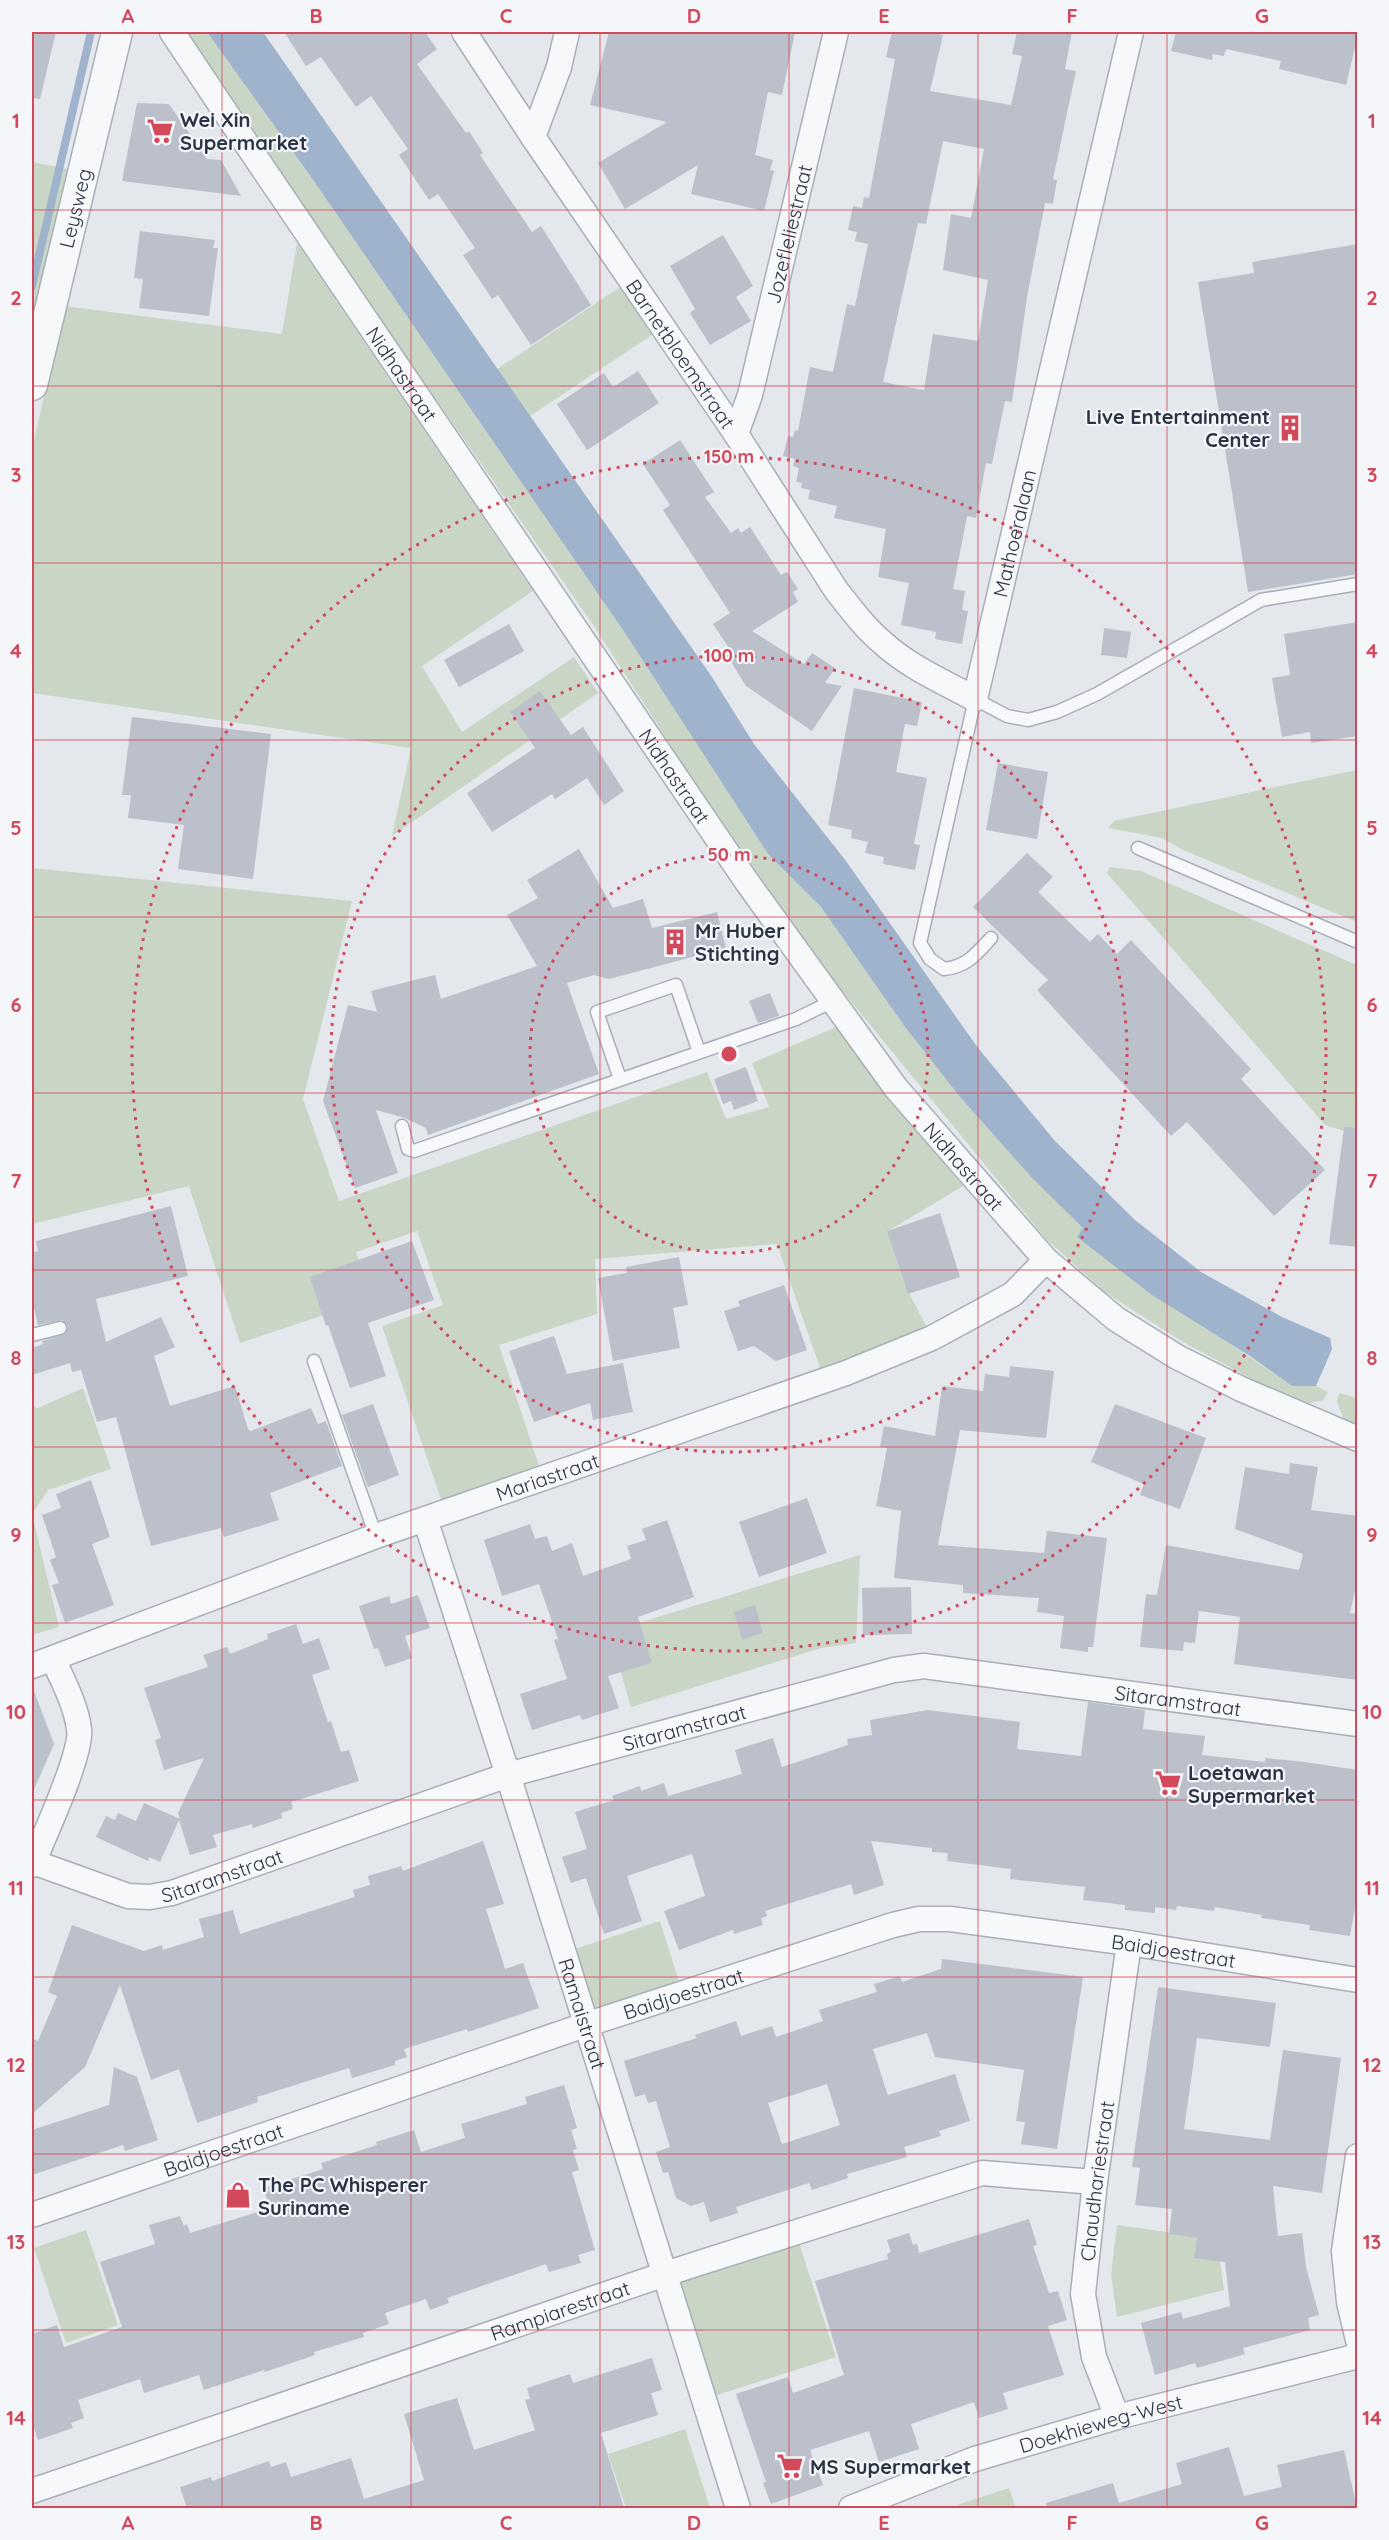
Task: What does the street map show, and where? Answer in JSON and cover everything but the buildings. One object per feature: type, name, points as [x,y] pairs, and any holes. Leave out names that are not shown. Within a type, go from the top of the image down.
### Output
[{"type":"street","name":"Leysweg","points":[[32,385],[117,32]]},
{"type":"street","name":"Nidhastraat","points":[[172,32],[747,882],[896,1088],[1046,1260],[1116,1319],[1177,1357],[1240,1389],[1358,1439]]},
{"type":"street","name":"Barnetbloemstraat","points":[[464,32],[736,434],[855,615],[883,644],[911,664],[975,699]]},
{"type":"street","points":[[533,137],[559,67],[567,32]]},
{"type":"street","name":"Jozefleliestraat","points":[[736,434],[750,395],[836,32]]},
{"type":"street","name":"Mathoeralaan","points":[[975,699],[1131,32]]},
{"type":"street","name":"Mariastraat","points":[[42,1662],[376,1536],[846,1373],[932,1338],[1013,1294],[1046,1260]]},
{"type":"street","name":"Ramaistraat","points":[[425,1519],[508,1775],[738,2508]]},
{"type":"street","points":[[32,1864],[77,1752],[80,1731],[76,1712],[42,1662]]},
{"type":"street","name":"Sitaramstraat","points":[[32,1864],[128,1896],[150,1897],[172,1893],[508,1775],[894,1670],[924,1666],[1358,1724]]},
{"type":"street","name":"Baidjoestraat","points":[[32,2215],[585,2025],[893,1925],[919,1919],[950,1919],[1128,1943],[1358,1980]]},
{"type":"street","name":"Chaudhariestraat","points":[[1117,2418],[1094,2357],[1083,2294],[1095,2182],[1128,1943]]},
{"type":"street","points":[[1358,2156],[1344,2251],[1349,2302],[1358,2340]]},
{"type":"street","name":"Rampiarestraat","points":[[32,2491],[665,2274],[982,2173],[1095,2182]]},
{"type":"street","name":"Doekhieweg-West","points":[[851,2508],[975,2459],[1117,2418],[1358,2356]]},
{"type":"lane","points":[[975,699],[1008,716],[1028,720],[1057,712],[1097,694],[1261,600],[1358,584]]},
{"type":"lane","name":"Mathoeralaan","points":[[975,699],[920,943],[930,959],[944,969],[956,968],[970,961],[991,938]]},
{"type":"lane","points":[[1138,848],[1358,942]]},
{"type":"lane","points":[[620,1079],[597,1012],[676,985],[699,1052]]},
{"type":"lane","points":[[402,1126],[408,1149],[414,1151],[796,1019],[833,1001]]},
{"type":"lane","points":[[32,1335],[60,1328]]},
{"type":"lane","points":[[314,1361],[376,1536]]},
{"type":"green space","points":[[186,32],[207,32],[309,174],[625,633],[768,854],[821,907],[905,1027],[960,1097],[1032,1178],[1083,1228],[1078,1238],[1292,1386],[1316,1386],[1328,1392],[1323,1400],[1306,1404],[1263,1385],[1183,1342],[1106,1293],[1045,1238],[830,976],[710,806],[594,626],[351,277]]},
{"type":"green space","points":[[32,162],[67,169],[32,330]]},
{"type":"green space","points":[[297,243],[533,591],[422,666],[462,732],[574,657],[598,693],[392,836],[411,748],[32,693],[32,450],[64,306],[282,334]]},
{"type":"green space","points":[[620,287],[652,335],[530,416],[497,369]]},
{"type":"green space","points":[[1357,770],[1357,922],[1183,850],[1162,838],[1108,828],[1114,821]]},
{"type":"green space","points":[[1110,867],[1141,871],[1357,965],[1357,1135],[1325,1125],[1107,873]]},
{"type":"green space","points":[[32,868],[352,901],[303,1099],[339,1201],[707,1072],[726,1119],[769,1107],[752,1063],[836,1027],[884,1092],[963,1186],[888,1231],[904,1283],[928,1330],[820,1368],[777,1244],[595,1259],[597,1314],[499,1345],[539,1466],[442,1502],[382,1326],[443,1305],[417,1231],[356,1252],[372,1299],[240,1343],[189,1186],[32,1224]]},
{"type":"green space","points":[[83,1388],[111,1469],[48,1490],[32,1514],[32,1407],[38,1408]]},
{"type":"green space","points":[[1339,1393],[1353,1397],[1357,1401],[1357,1425],[1343,1418],[1337,1401]]},
{"type":"green space","points":[[32,1514],[59,1627],[32,1635]]},
{"type":"green space","points":[[860,1555],[856,1643],[821,1648],[631,1707],[609,1632]]},
{"type":"green space","points":[[660,1921],[680,1985],[597,2012],[593,2007],[575,1949]]},
{"type":"green space","points":[[1117,2225],[1217,2239],[1224,2290],[1117,2317],[1111,2275]]},
{"type":"green space","points":[[86,2230],[118,2325],[66,2343],[34,2248]]},
{"type":"green space","points":[[798,2240],[836,2357],[714,2396],[681,2285],[685,2279]]},
{"type":"green space","points":[[685,2429],[710,2508],[626,2508],[608,2454]]},
{"type":"green space","points":[[1009,2488],[1016,2508],[958,2508],[957,2505]]},
{"type":"water","points":[[207,32],[263,32],[712,677],[754,744],[846,861],[978,1048],[1055,1141],[1135,1220],[1201,1272],[1282,1317],[1330,1338],[1332,1349],[1316,1386],[1292,1386],[1250,1356],[1152,1295],[1077,1237],[1083,1228],[1032,1178],[960,1097],[905,1027],[821,907],[768,854],[625,633],[309,174]]},
{"type":"waterway","points":[[32,286],[91,32]]},
{"type":"place","name":"Wei Xin Supermarket","points":[[160,131]]},
{"type":"place","name":"Live Entertainment Center","points":[[1290,428]]},
{"type":"place","name":"Mr Huber Stichting","points":[[675,942]]},
{"type":"place","name":"Loetawan Supermarket","points":[[1168,1783]]},
{"type":"place","name":"The PC Whisperer Suriname","points":[[238,2195]]},
{"type":"place","name":"MS Supermarket","points":[[790,2466]]}]
